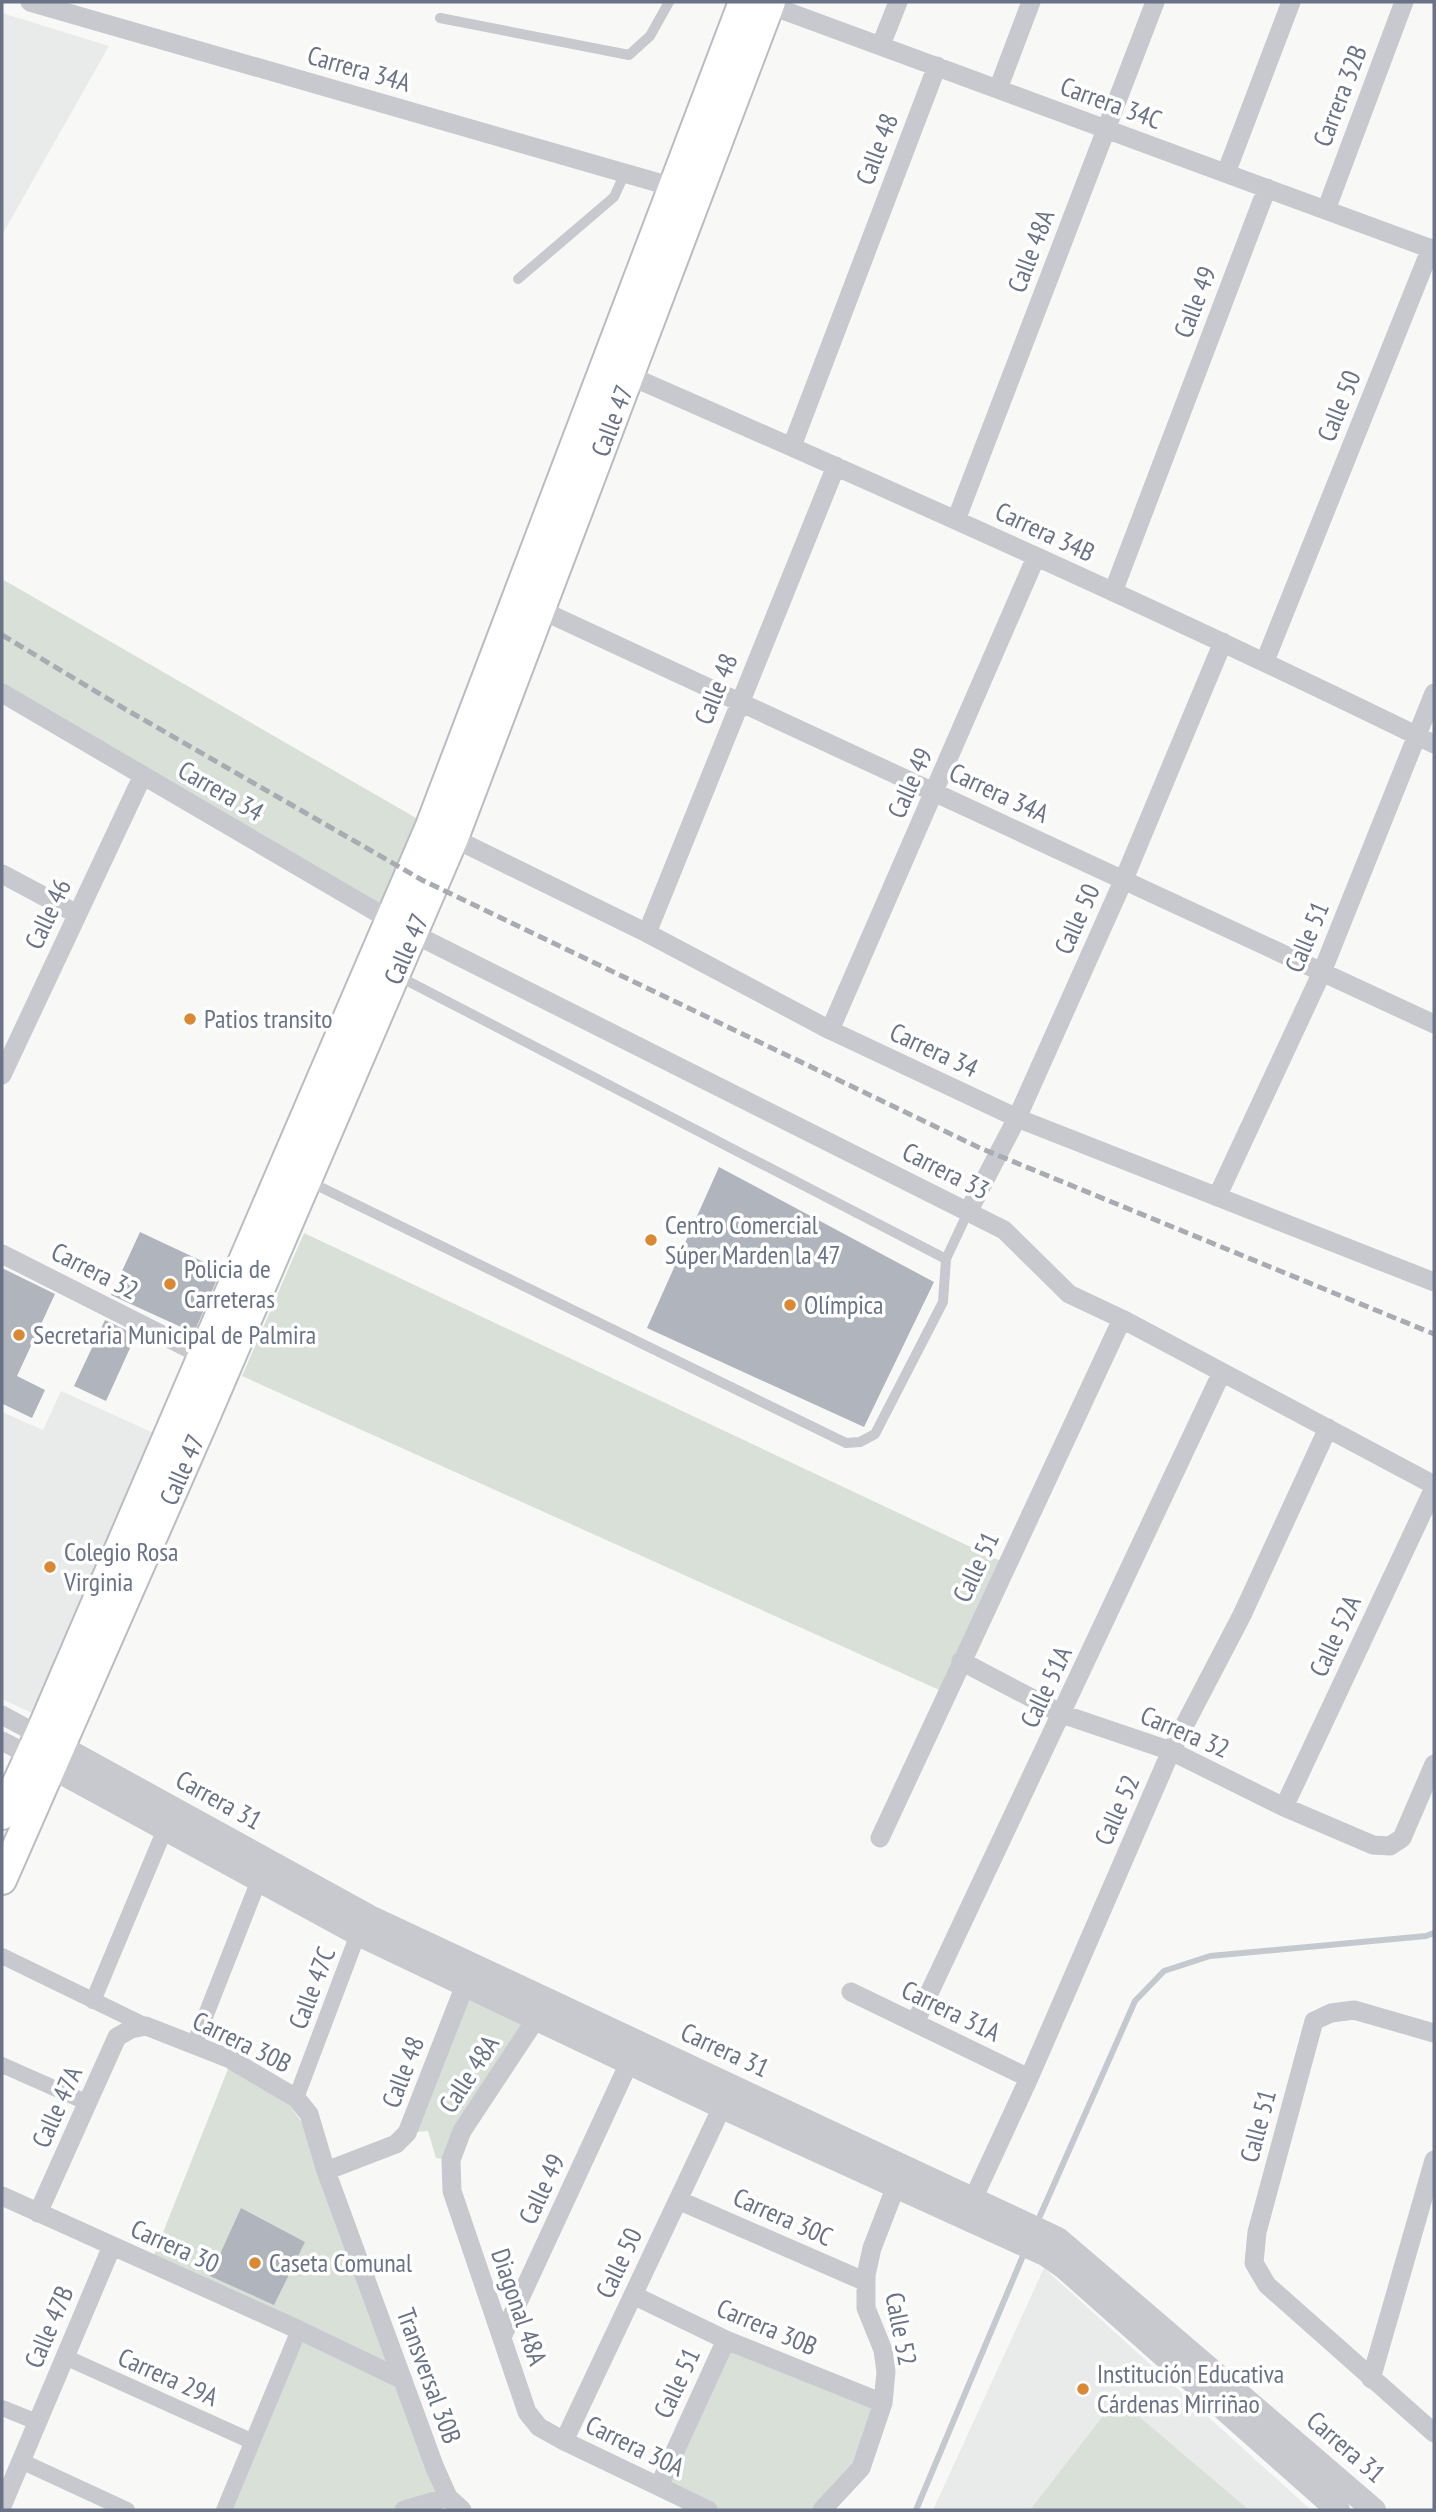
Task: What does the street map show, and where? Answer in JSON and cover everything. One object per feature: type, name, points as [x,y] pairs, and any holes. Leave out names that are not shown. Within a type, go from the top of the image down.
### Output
[{"type":"main road","name":"Calle 47","points":[[2,1815],[45,1751],[307,1181],[414,934],[442,832],[673,187],[761,2]]},
{"type":"main road","name":"Calle 47","points":[[2,1880],[45,1751],[202,1355],[390,920],[442,832],[541,610],[630,376],[761,2]]},
{"type":"street","name":"Carrera 34A","points":[[30,2],[673,187]]},
{"type":"street","name":"Carrera 34C","points":[[761,2],[1432,249]]},
{"type":"street","points":[[881,45],[898,2]]},
{"type":"street","points":[[998,89],[1031,2]]},
{"type":"street","name":"Calle 48A","points":[[956,520],[1155,2]]},
{"type":"street","points":[[1226,173],[1291,2]]},
{"type":"street","name":"Carrera 32B","points":[[1326,209],[1404,2]]},
{"type":"street","name":"Calle 48","points":[[792,446],[937,66]]},
{"type":"street","name":"Calle 49","points":[[1113,592],[1266,188]]},
{"type":"street","name":"Calle 50","points":[[1265,661],[1432,249]]},
{"type":"street","name":"Carrera 34B","points":[[630,376],[792,446],[1265,661],[1425,740]]},
{"type":"street","name":"Calle 48","points":[[647,933],[836,466]]},
{"type":"street","name":"Calle 49","points":[[830,1030],[1036,557]]},
{"type":"street","name":"Carrera 34A","points":[[541,610],[1434,1024]]},
{"type":"street","name":"Calle 50","points":[[968,1212],[1017,1118],[1124,879],[1223,642]]},
{"type":"street","name":"Carrera 34","points":[[2,693],[414,934]]},
{"type":"street","name":"Calle 51","points":[[1217,1197],[1322,972],[1425,740],[1434,693]]},
{"type":"street","name":"Calle 46","points":[[2,1074],[143,775]]},
{"type":"street","name":"Carrera 34","points":[[442,832],[647,933],[830,1030],[1017,1118],[1217,1197],[1432,1275]]},
{"type":"street","points":[[2,874],[77,914]]},
{"type":"street","name":"Carrera 33","points":[[414,934],[1004,1230],[1069,1294],[1122,1319],[1434,1487]]},
{"type":"street","name":"Carrera 32","points":[[2,1254],[202,1355]]},
{"type":"street","name":"Calle 51","points":[[880,1838],[1122,1319]]},
{"type":"street","name":"Calle 51A","points":[[915,2023],[1222,1372]]},
{"type":"street","name":"Calle 52","points":[[969,2208],[1029,2078],[1171,1751],[1242,1615],[1328,1428]]},
{"type":"street","name":"Calle 52A","points":[[1284,1807],[1434,1487]]},
{"type":"street","name":"Carrera 32","points":[[961,1661],[1062,1714],[1171,1751],[1284,1807],[1373,1845],[1391,1846],[1402,1838],[1434,1763]]},
{"type":"street","name":"Carrera 31","points":[[2,1715],[45,1751],[165,1829],[370,1917],[1046,2244],[1065,2268],[1338,2510]]},
{"type":"street","name":"Carrera 31","points":[[2,1741],[45,1751],[250,1867],[358,1934],[722,2107],[896,2186],[969,2208]]},
{"type":"street","points":[[93,2001],[165,1829]]},
{"type":"street","points":[[194,2045],[250,1867]]},
{"type":"street","name":"Calle 47C","points":[[302,2106],[358,1934]]},
{"type":"street","name":"Carrera 30B","points":[[2,1956],[93,2001],[138,2027],[230,2059],[302,2106]]},
{"type":"street","name":"Calle 48","points":[[326,2171],[396,2144],[407,2133],[465,1985]]},
{"type":"street","name":"Carrera 31A","points":[[851,1992],[1029,2078]]},
{"type":"street","name":"Calle 51","points":[[1371,2379],[1267,2285],[1254,2263],[1256,2232],[1314,2021],[1331,2013],[1354,2010],[1434,2033]]},
{"type":"street","name":"Calle 48A","points":[[451,2160],[462,2131],[536,2019]]},
{"type":"street","name":"Calle 47A","points":[[38,2213],[117,2037],[138,2027]]},
{"type":"street","name":"Calle 49","points":[[502,2337],[629,2063]]},
{"type":"street","points":[[2,2065],[88,2103]]},
{"type":"street","name":"Transversal 30B","points":[[302,2106],[402,2380],[455,2504]]},
{"type":"street","name":"Calle 50","points":[[564,2441],[722,2107]]},
{"type":"street","name":"Diagonal 48A","points":[[451,2160],[452,2191],[527,2412],[539,2427]]},
{"type":"street","points":[[1434,2160],[1371,2379],[1434,2433]]},
{"type":"street","name":"Calle 52","points":[[822,2510],[861,2468],[883,2403],[886,2372],[883,2350],[866,2308],[866,2282],[872,2248],[896,2186]]},
{"type":"street","name":"Carrera 30","points":[[2,2196],[299,2330],[402,2380]]},
{"type":"street","name":"Carrera 30C","points":[[678,2200],[866,2282]]},
{"type":"street","name":"Carrera 31","points":[[1046,2244],[1058,2239],[1374,2510]]},
{"type":"street","name":"Calle 47B","points":[[2,2506],[111,2246]]},
{"type":"street","name":"Carrera 30B","points":[[633,2295],[726,2340],[883,2403]]},
{"type":"street","points":[[224,2510],[299,2330]]},
{"type":"street","name":"Calle 51","points":[[659,2486],[726,2340]]},
{"type":"street","name":"Carrera 29A","points":[[65,2357],[251,2441]]},
{"type":"street","points":[[2,2407],[37,2422]]},
{"type":"street","name":"Carrera 30A","points":[[539,2427],[708,2510]]},
{"type":"street","points":[[21,2461],[127,2510]]},
{"type":"street","points":[[404,2510],[455,2504]]},
{"type":"lane","points":[[440,18],[629,55],[650,36],[669,2]]},
{"type":"lane","points":[[518,279],[614,197],[625,173]]},
{"type":"lane","points":[[396,974],[946,1259]]},
{"type":"lane","points":[[307,1181],[846,1443],[860,1442],[875,1434],[943,1302],[946,1259],[968,1212]]},
{"type":"shaded area","points":[[2,13],[109,46],[2,235]]},
{"type":"shaded area","points":[[2,579],[430,826],[390,920],[2,693]]},
{"type":"shaded area","points":[[304,1233],[1007,1564],[946,1693],[242,1376]]},
{"type":"shaded area","name":"Colegio Rosa Virginia","points":[[61,1391],[158,1435],[32,1713],[2,1699],[2,1412],[43,1430]]},
{"type":"shaded area","points":[[465,1985],[536,2019],[451,2160],[436,2158],[428,2131],[407,2133]]},
{"type":"shaded area","points":[[230,2064],[285,2099],[314,2139],[399,2376],[152,2260]]},
{"type":"shaded area","name":"Institución Educativa Cárdenas Mirriñao","points":[[1044,2268],[1311,2510],[933,2510]]},
{"type":"shaded area","points":[[299,2333],[401,2381],[442,2496],[394,2510],[228,2510]]},
{"type":"shaded area","points":[[727,2340],[883,2403],[861,2468],[822,2510],[708,2510],[659,2486]]},
{"type":"shaded area","points":[[1117,2398],[1249,2510],[1030,2510]]},
{"type":"building","name":"Olímpica","points":[[719,1167],[934,1282],[864,1427],[647,1328]]},
{"type":"building","name":"Policia de Carreteras","points":[[140,1232],[221,1270],[194,1333],[111,1295]]},
{"type":"building","name":"Secretaria Municipal de Palmira","points":[[2,1268],[55,1294],[17,1376],[45,1390],[32,1418],[3,1404],[2,1408]]},
{"type":"building","points":[[105,1320],[136,1335],[106,1401],[74,1386]]},
{"type":"building","name":"Caseta Comunal","points":[[241,2208],[305,2242],[274,2305],[210,2276]]},
{"type":"waterway","points":[[1036,2225],[1135,2001],[1164,1971],[1210,1956],[1426,1936],[1434,1933]]},
{"type":"waterway","points":[[916,2510],[1025,2251]]},
{"type":"railway","points":[[2,635],[422,880],[980,1148],[1434,1334]]},
{"type":"place","name":"Patios transito","points":[[190,1019]]},
{"type":"place","name":"Centro Comercial Súper Marden la 47","points":[[651,1240]]},
{"type":"place","name":"Policia de Carreteras","points":[[170,1284]]},
{"type":"place","name":"Olímpica","points":[[790,1305]]},
{"type":"place","name":"Secretaria Municipal de Palmira","points":[[19,1335]]},
{"type":"place","name":"Colegio Rosa Virginia","points":[[50,1567]]},
{"type":"place","name":"Caseta Comunal","points":[[255,2263]]},
{"type":"place","name":"Institución Educativa Cárdenas Mirriñao","points":[[1083,2389]]}]
